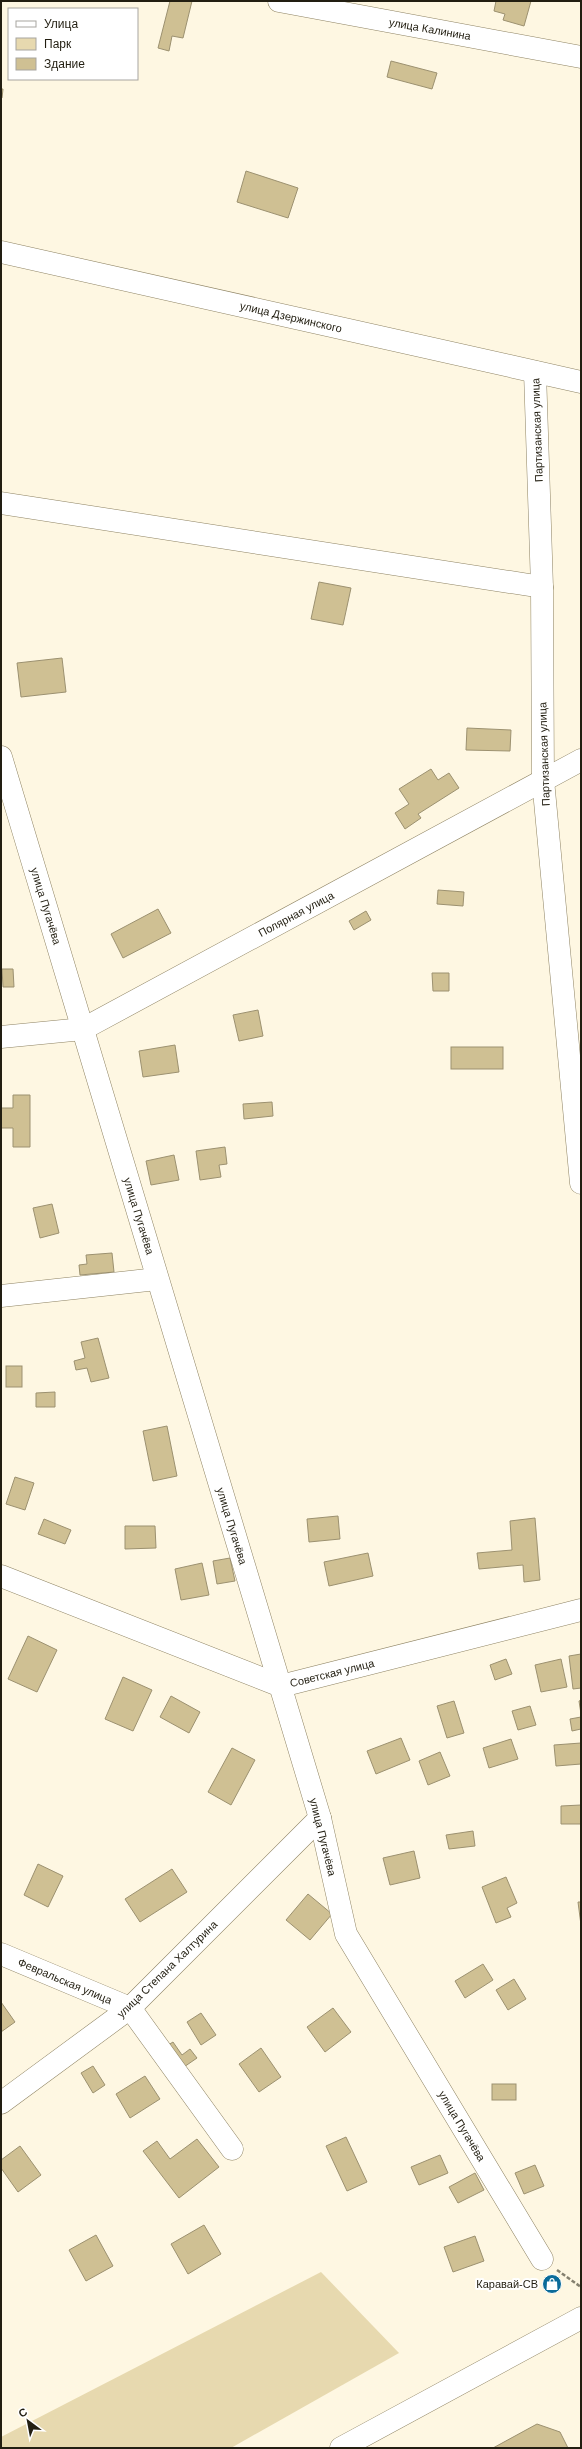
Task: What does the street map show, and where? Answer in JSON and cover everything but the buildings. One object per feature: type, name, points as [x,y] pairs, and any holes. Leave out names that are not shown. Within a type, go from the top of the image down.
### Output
[{"type":"street","name":"улица Калинина","points":[[279,1],[581,57]]},
{"type":"street","name":"улица Дзержинского","points":[[1,252],[581,382]]},
{"type":"street","name":"Партизанская улица","points":[[535,372],[542,587],[543,780],[581,1183]]},
{"type":"street","points":[[1,503],[542,587]]},
{"type":"street","name":"улица Пугачёва","points":[[1,757],[320,1818],[346,1934],[542,2259]]},
{"type":"street","name":"Полярная улица","points":[[1,1037],[83,1029],[581,760]]},
{"type":"street","points":[[1,1296],[157,1279]]},
{"type":"street","name":"Советская улица","points":[[1,1576],[281,1686],[581,1610]]},
{"type":"street","name":"улица Степана Халтурина","points":[[1,2103],[130,2008],[320,1818]]},
{"type":"street","name":"Февральская улица","points":[[1,1954],[130,2008]]},
{"type":"street","points":[[130,2008],[232,2148]]},
{"type":"street","points":[[347,2447],[581,2318]]},
{"type":"path","points":[[542,2259],[581,2287]]},
{"type":"green space","points":[[321,2272],[399,2353],[231,2448],[1,2448],[1,2437]]},
{"type":"place","name":"Каравай-СВ","points":[[552,2284]]}]
